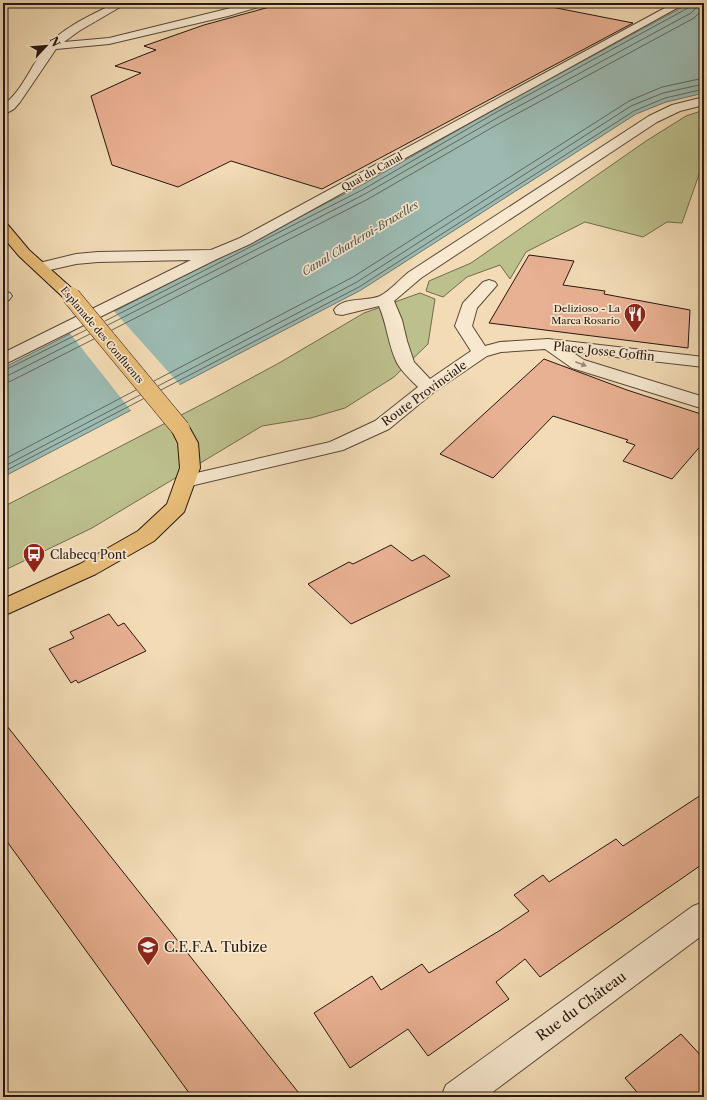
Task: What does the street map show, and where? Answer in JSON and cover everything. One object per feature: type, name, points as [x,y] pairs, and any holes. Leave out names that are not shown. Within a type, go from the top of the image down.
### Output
[{"type":"main road","name":"Esplanade des Confluents","points":[[3,228],[24,253],[71,296],[181,429],[188,443],[190,468],[186,481]]},
{"type":"main road","points":[[3,608],[88,569],[146,536],[177,507],[186,481]]},
{"type":"street","points":[[3,111],[16,98],[32,77],[40,60],[53,46],[82,25],[122,3]]},
{"type":"street","points":[[53,46],[110,41],[224,14],[262,3]]},
{"type":"street","name":"Quai du Canal","points":[[41,267],[76,259],[214,255],[245,241],[681,3]]},
{"type":"street","points":[[342,310],[360,304],[385,300],[415,275],[653,119],[676,108],[704,101]]},
{"type":"street","points":[[3,360],[214,255]]},
{"type":"street","points":[[481,352],[463,326],[469,307],[489,285]]},
{"type":"street","points":[[385,300],[394,320],[398,341],[406,363],[428,388]]},
{"type":"street","name":"Route Provinciale","points":[[186,481],[336,446],[382,425],[428,388],[481,352],[524,344],[548,344]]},
{"type":"street","name":"Place Josse Goffin","points":[[548,344],[704,362]]},
{"type":"street","name":"Place Josse Goffin","points":[[548,344],[578,364],[704,403]]},
{"type":"street","name":"Rue du Château","points":[[458,1097],[704,916]]},
{"type":"green space","points":[[704,110],[704,166],[702,166],[682,223],[667,222],[643,237],[585,222],[526,252],[510,279],[500,265],[467,277],[443,297],[426,291],[429,281],[471,263],[646,141],[686,116]]},
{"type":"green space","points":[[420,293],[435,299],[428,344],[394,377],[345,408],[311,418],[262,426],[92,528],[3,571],[3,507],[216,397],[279,363],[364,313]]},
{"type":"water","name":"Canal Charleroi-Bruxelles","points":[[690,3],[704,3],[704,93],[666,102],[636,114],[361,290],[3,477],[3,368],[360,186],[493,110]]},
{"type":"pier","points":[[113,310],[181,386],[132,412],[69,332]]},
{"type":"building","points":[[284,3],[531,3],[633,23],[322,189],[231,161],[178,187],[112,165],[91,96],[141,73],[115,66],[156,50],[144,46],[204,25]]},
{"type":"building","points":[[529,255],[574,261],[563,285],[605,291],[604,294],[690,310],[688,348],[489,323]]},
{"type":"building","points":[[544,359],[627,390],[704,415],[704,442],[672,479],[623,461],[635,445],[626,442],[628,440],[553,416],[493,478],[440,454]]},
{"type":"building","points":[[391,545],[412,561],[424,555],[450,576],[351,624],[308,584],[349,562],[353,564]]},
{"type":"building","points":[[109,614],[118,626],[124,623],[146,651],[78,683],[76,680],[71,683],[49,649],[74,638],[70,632]]},
{"type":"building","name":"C.E.F.A. Tubize","points":[[3,721],[302,1097],[192,1097],[3,836]]},
{"type":"building","points":[[704,793],[704,863],[540,977],[525,959],[496,982],[509,999],[428,1056],[408,1029],[350,1068],[314,1013],[372,976],[381,990],[422,964],[429,973],[529,911],[514,895],[543,875],[549,882],[616,839],[623,846]]},
{"type":"building","points":[[681,1034],[704,1059],[704,1097],[641,1097],[625,1078]]},
{"type":"place","name":"Delizioso - La Marca Rosario","points":[[635,334]]},
{"type":"place","name":"Clabecq Pont","points":[[34,574]]},
{"type":"place","name":"C.E.F.A. Tubize","points":[[148,966]]}]
